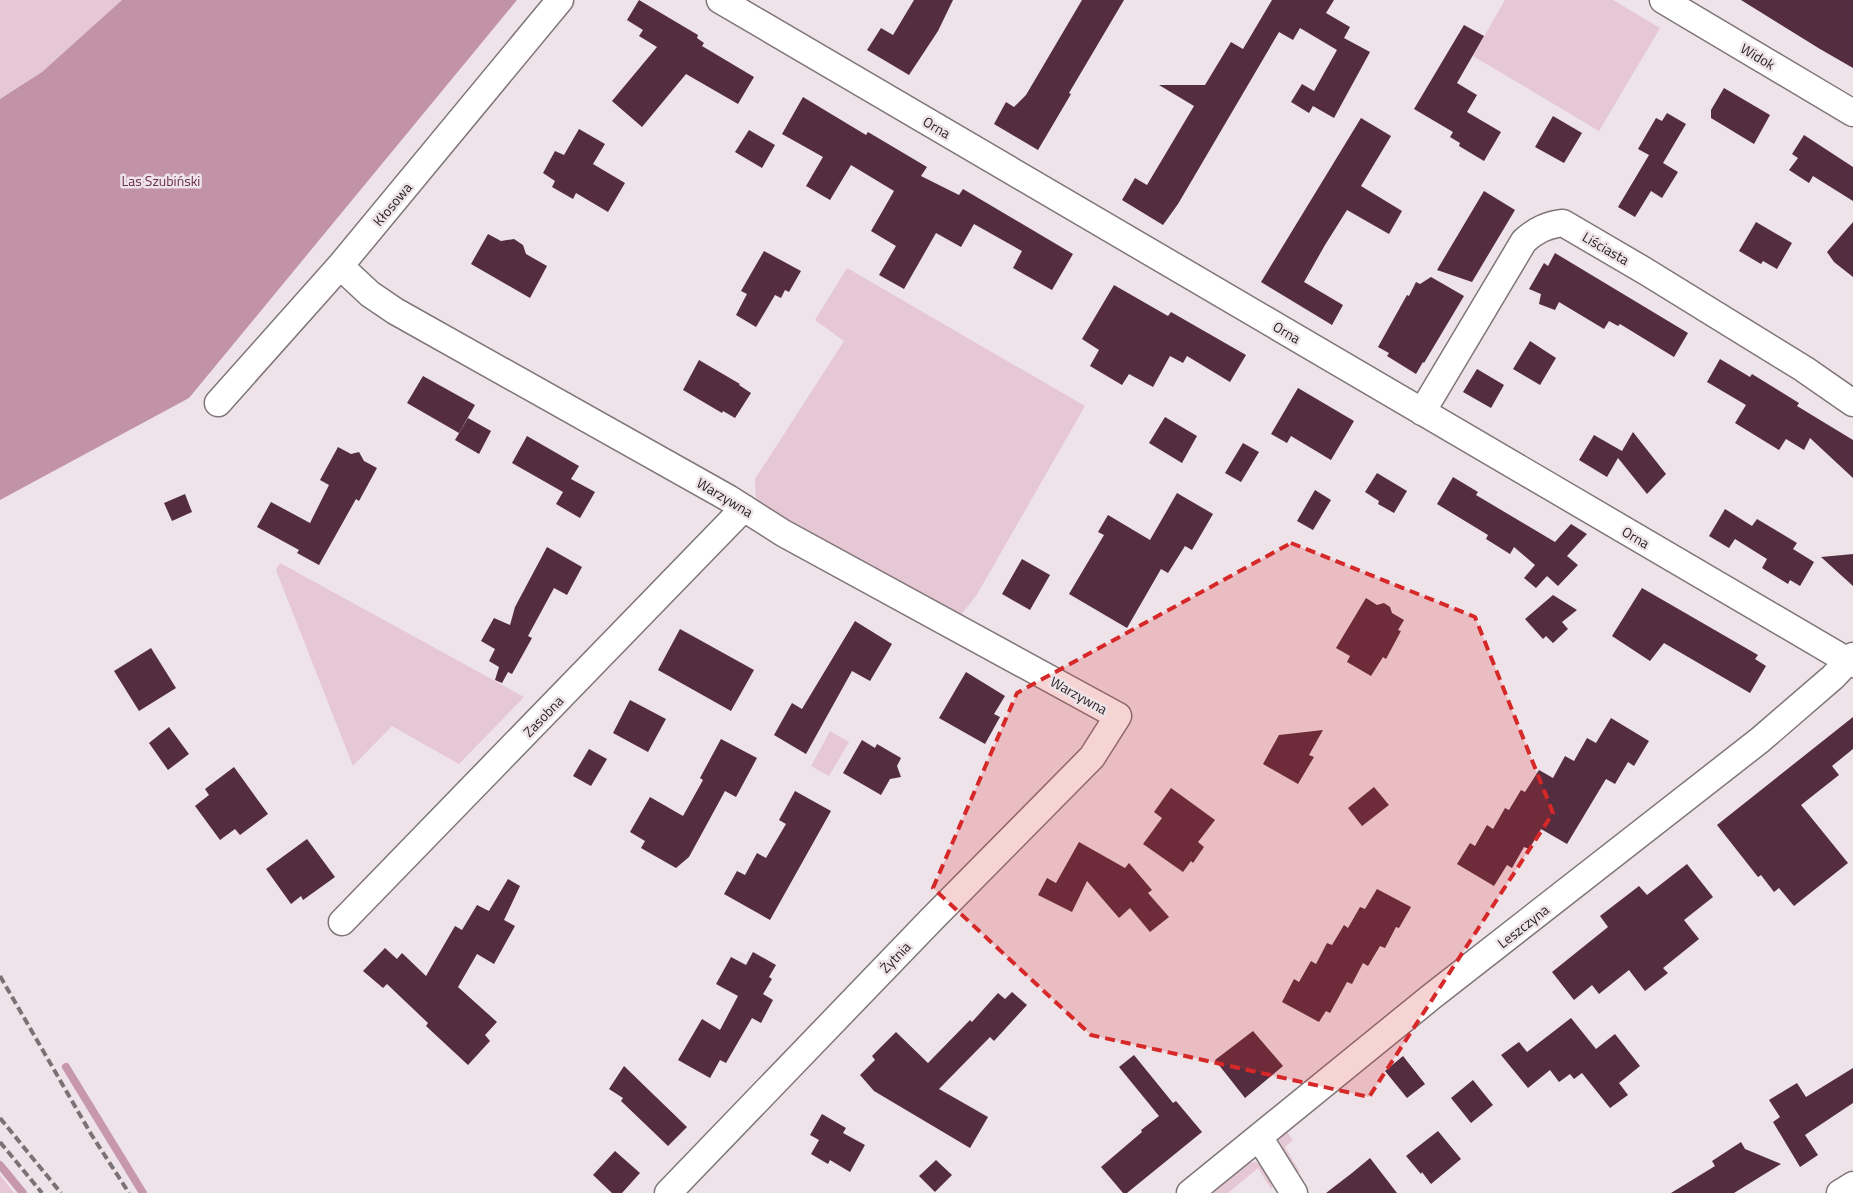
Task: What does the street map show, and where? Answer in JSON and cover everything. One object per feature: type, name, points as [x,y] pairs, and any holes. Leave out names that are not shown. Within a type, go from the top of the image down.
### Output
[{"type":"street","name":"Kłosowa","points":[[218,403],[340,266],[560,0]]},
{"type":"street","name":"Orna","points":[[720,0],[1851,661]]},
{"type":"street","name":"Widok","points":[[1664,0],[1853,113]]},
{"type":"street","name":"Liściasta","points":[[1422,412],[1524,242],[1534,232],[1550,224],[1563,223],[1645,270],[1796,364],[1853,403]]},
{"type":"street","name":"Warzywna","points":[[340,266],[370,294],[395,311],[744,508],[792,538],[1118,716]]},
{"type":"street","name":"Zasobna","points":[[342,922],[744,508]]},
{"type":"street","name":"Leszczyna","points":[[1190,1193],[1431,997],[1760,740],[1851,661]]},
{"type":"street","name":"Żytnia","points":[[668,1193],[931,920],[1092,757],[1118,716]]},
{"type":"street","points":[[1259,1137],[1294,1193]]},
{"type":"street","points":[[1840,1193],[1853,1185]]},
{"type":"highlighted area","points":[[1291,543],[1475,617],[1553,813],[1369,1097],[1091,1035],[933,888],[1017,693]]},
{"type":"shaded area","points":[[0,0],[122,0],[42,72],[0,99]]},
{"type":"shaded area","points":[[1505,0],[1613,0],[1660,28],[1599,131],[1473,56]]},
{"type":"shaded area","points":[[847,268],[1085,406],[976,596],[960,616],[756,502],[755,479],[844,341],[815,320]]},
{"type":"shaded area","points":[[280,563],[524,697],[459,764],[392,726],[353,766],[276,570]]},
{"type":"shaded area","points":[[830,731],[849,742],[829,776],[811,766]]},
{"type":"shaded area","points":[[1281,1132],[1287,1132],[1293,1140],[1285,1147],[1300,1172],[1295,1172],[1282,1153],[1279,1143]]},
{"type":"shaded area","points":[[1256,1162],[1263,1166],[1275,1183],[1271,1189],[1258,1168],[1228,1193],[1213,1193],[1212,1188],[1247,1163]]},
{"type":"shaded area","points":[[0,1175],[14,1193],[0,1193]]},
{"type":"green space","name":"Las Szubiński","points":[[122,0],[517,0],[189,398],[0,500],[0,99],[42,72]]},
{"type":"building","points":[[639,0],[698,35],[697,38],[704,43],[702,46],[754,77],[738,104],[686,74],[642,127],[612,101],[657,47],[639,36],[643,30],[627,20]]},
{"type":"building","points":[[914,0],[953,0],[938,31],[909,75],[867,50],[881,28],[893,35]]},
{"type":"building","points":[[1082,0],[1124,0],[1038,150],[994,124],[1006,102],[1014,107],[1026,95]]},
{"type":"building","points":[[1272,0],[1334,0],[1326,13],[1350,27],[1344,38],[1370,52],[1334,118],[1313,106],[1309,113],[1291,102],[1302,84],[1314,91],[1337,50],[1300,28],[1293,40],[1279,32],[1178,204],[1163,225],[1122,200],[1135,178],[1147,185],[1194,106],[1159,85],[1205,85],[1231,42],[1243,49]]},
{"type":"building","points":[[1741,0],[1853,0],[1853,68],[1820,49]]},
{"type":"building","points":[[1464,25],[1484,36],[1457,83],[1477,95],[1467,112],[1501,132],[1484,161],[1459,146],[1460,143],[1450,137],[1453,132],[1414,109]]},
{"type":"building","points":[[1724,88],[1770,115],[1754,144],[1711,118],[1711,110]]},
{"type":"building","points":[[803,97],[866,135],[868,132],[927,167],[921,176],[959,195],[963,189],[1073,254],[1052,290],[1013,268],[1022,251],[974,224],[961,247],[936,233],[904,289],[879,275],[896,246],[871,231],[894,191],[851,165],[830,200],[806,186],[823,157],[782,134]]},
{"type":"building","points":[[1667,113],[1686,124],[1663,163],[1678,172],[1662,198],[1651,191],[1635,217],[1618,207],[1649,155],[1638,149],[1656,118],[1662,121]]},
{"type":"building","points":[[1553,116],[1582,133],[1564,163],[1535,147]]},
{"type":"building","points":[[1361,118],[1391,136],[1361,186],[1402,211],[1389,234],[1347,210],[1325,245],[1304,282],[1343,305],[1332,325],[1261,282]]},
{"type":"building","points":[[579,129],[605,144],[593,164],[625,183],[608,212],[576,193],[573,199],[552,187],[555,181],[543,173],[555,151],[564,155]]},
{"type":"building","points":[[749,130],[775,145],[762,168],[735,152]]},
{"type":"building","points":[[1804,135],[1853,167],[1853,201],[1813,176],[1809,183],[1789,170],[1798,158],[1792,154]]},
{"type":"building","points":[[1484,191],[1515,210],[1472,282],[1437,270]]},
{"type":"building","points":[[1756,222],[1792,243],[1777,269],[1763,261],[1761,264],[1739,251]]},
{"type":"building","points":[[1853,222],[1853,277],[1834,262],[1827,252]]},
{"type":"building","points":[[488,234],[501,241],[514,239],[523,245],[526,254],[547,266],[530,298],[471,264]]},
{"type":"building","points":[[764,251],[801,271],[789,292],[785,290],[781,298],[775,295],[756,327],[736,315],[747,294],[741,291]]},
{"type":"building","points":[[1555,253],[1688,333],[1674,357],[1620,324],[1618,326],[1609,321],[1604,329],[1559,302],[1555,310],[1539,304],[1541,294],[1529,289],[1544,263],[1548,266]]},
{"type":"building","points":[[1431,277],[1464,296],[1416,374],[1387,356],[1389,353],[1378,347],[1416,282],[1420,284]]},
{"type":"building","points":[[1114,285],[1168,316],[1171,312],[1246,355],[1230,382],[1187,356],[1183,363],[1170,356],[1153,387],[1129,374],[1122,385],[1090,366],[1099,350],[1082,339]]},
{"type":"building","points":[[1530,341],[1556,358],[1540,385],[1513,369]]},
{"type":"building","points":[[1720,359],[1750,377],[1752,374],[1799,403],[1797,406],[1853,440],[1853,478],[1810,438],[1804,450],[1786,439],[1779,450],[1735,423],[1746,405],[1707,382]]},
{"type":"building","points":[[699,360],[740,384],[751,393],[735,418],[723,411],[722,413],[683,390]]},
{"type":"building","points":[[1477,369],[1504,385],[1491,408],[1463,392]]},
{"type":"building","points":[[423,376],[475,405],[459,433],[407,403]]},
{"type":"building","points":[[1298,388],[1354,421],[1331,460],[1291,436],[1287,443],[1271,434]]},
{"type":"building","points":[[1165,417],[1197,436],[1182,463],[1149,443]]},
{"type":"building","points":[[468,418],[491,431],[479,454],[455,440]]},
{"type":"building","points":[[1633,432],[1666,474],[1647,494],[1618,458],[1607,477],[1579,460],[1594,435],[1622,451]]},
{"type":"building","points":[[527,436],[579,466],[571,479],[595,492],[580,518],[556,504],[563,492],[512,463]]},
{"type":"building","points":[[1243,443],[1259,452],[1241,482],[1225,473]]},
{"type":"building","points":[[338,447],[351,454],[359,452],[364,461],[377,468],[359,501],[356,499],[319,565],[297,553],[299,550],[257,527],[271,502],[310,523],[329,485],[320,480]]},
{"type":"building","points":[[1377,473],[1407,491],[1394,513],[1378,504],[1379,501],[1365,492]]},
{"type":"building","points":[[1453,477],[1478,492],[1476,495],[1555,542],[1571,524],[1587,534],[1567,556],[1578,565],[1558,586],[1547,576],[1536,588],[1524,578],[1535,565],[1514,547],[1510,554],[1486,539],[1488,535],[1437,504]]},
{"type":"building","points":[[1315,490],[1331,500],[1313,530],[1297,521]]},
{"type":"building","points":[[1177,493],[1213,514],[1192,550],[1185,546],[1168,573],[1161,569],[1127,628],[1069,594],[1104,535],[1098,532],[1108,515],[1150,540]]},
{"type":"building","points":[[185,494],[192,512],[172,521],[164,503]]},
{"type":"building","points":[[1725,509],[1752,526],[1757,519],[1797,543],[1793,549],[1814,562],[1800,586],[1790,580],[1788,584],[1762,568],[1767,559],[1735,539],[1729,548],[1709,536]]},
{"type":"building","points":[[547,547],[582,567],[567,595],[554,588],[528,636],[532,638],[512,674],[508,672],[502,683],[495,680],[499,667],[489,661],[495,649],[481,641],[494,618],[510,625],[515,607]]},
{"type":"building","points":[[1853,554],[1853,586],[1821,557]]},
{"type":"building","points":[[1022,559],[1050,575],[1030,610],[1002,594]]},
{"type":"building","points":[[1642,588],[1758,655],[1755,659],[1766,666],[1750,693],[1664,643],[1650,661],[1612,636]]},
{"type":"building","points":[[1553,595],[1577,610],[1562,622],[1568,629],[1553,643],[1546,636],[1543,639],[1525,619]]},
{"type":"building","points":[[1366,598],[1377,605],[1384,603],[1390,607],[1392,613],[1404,620],[1398,630],[1401,631],[1386,659],[1383,657],[1371,676],[1347,662],[1350,656],[1336,648]]},
{"type":"building","points":[[855,621],[892,644],[870,681],[852,671],[806,754],[774,735],[792,703],[802,709]]},
{"type":"building","points":[[680,629],[754,670],[731,711],[658,670]]},
{"type":"building","points":[[151,648],[176,688],[139,711],[114,671]]},
{"type":"building","points":[[966,672],[1005,696],[994,714],[1000,717],[985,744],[939,718]]},
{"type":"building","points":[[630,700],[666,719],[648,752],[613,733]]},
{"type":"building","points":[[1853,717],[1853,749],[1832,766],[1839,775],[1801,805],[1848,863],[1794,906],[1779,888],[1774,892],[1761,875],[1758,877],[1717,825]]},
{"type":"building","points":[[1611,718],[1649,741],[1634,766],[1628,762],[1615,784],[1606,779],[1567,844],[1541,829],[1529,849],[1524,847],[1512,868],[1507,865],[1494,886],[1457,864],[1470,843],[1475,846],[1487,825],[1493,829],[1505,808],[1509,810],[1521,790],[1525,792],[1539,770],[1553,778],[1565,756],[1574,761],[1587,738],[1596,743]]},
{"type":"building","points":[[169,727],[189,754],[168,770],[149,743]]},
{"type":"building","points":[[1323,730],[1309,755],[1314,757],[1298,784],[1263,764],[1279,735]]},
{"type":"building","points":[[721,739],[757,758],[736,797],[725,791],[689,857],[676,868],[641,848],[645,841],[630,832],[650,797],[683,816],[703,780],[700,778]]},
{"type":"building","points":[[862,740],[875,748],[877,744],[901,758],[897,766],[901,777],[890,779],[881,795],[843,773]]},
{"type":"building","points":[[589,749],[607,759],[591,786],[573,776]]},
{"type":"building","points":[[234,767],[268,814],[240,835],[235,829],[220,840],[195,806],[209,795],[205,789]]},
{"type":"building","points":[[1374,787],[1389,805],[1362,826],[1348,808]]},
{"type":"building","points":[[1171,788],[1215,820],[1198,842],[1204,847],[1193,863],[1191,861],[1183,872],[1143,844],[1162,818],[1154,812]]},
{"type":"building","points":[[795,791],[831,811],[770,920],[724,894],[737,871],[745,875],[757,853],[766,858],[786,824],[779,820]]},
{"type":"building","points":[[307,839],[335,877],[303,900],[301,896],[291,904],[266,869]]},
{"type":"building","points":[[1079,842],[1125,868],[1129,863],[1152,890],[1148,893],[1169,917],[1150,932],[1130,908],[1119,918],[1087,881],[1072,912],[1038,895],[1047,878],[1056,883]]},
{"type":"building","points":[[1687,864],[1713,897],[1684,920],[1699,939],[1663,968],[1668,973],[1645,991],[1629,970],[1599,994],[1592,985],[1574,1000],[1552,972],[1608,927],[1600,916],[1639,886],[1647,895]]},
{"type":"building","points":[[508,879],[520,886],[504,920],[515,926],[494,964],[477,954],[458,987],[497,1022],[485,1035],[490,1041],[468,1065],[426,1026],[428,1023],[387,984],[383,988],[363,971],[385,948],[397,959],[402,953],[426,976],[455,926],[462,930],[477,905],[489,911]]},
{"type":"building","points":[[1377,889],[1411,907],[1399,928],[1396,927],[1385,948],[1380,946],[1368,966],[1363,963],[1352,984],[1347,982],[1330,1013],[1326,1011],[1319,1022],[1282,1002],[1294,979],[1299,982],[1311,961],[1316,964],[1327,943],[1332,945],[1344,925],[1348,928],[1360,907],[1365,909]]},
{"type":"building","points":[[753,952],[776,965],[769,977],[772,979],[763,994],[773,1000],[761,1023],[752,1018],[726,1063],[720,1060],[710,1078],[678,1060],[702,1019],[720,1030],[738,996],[716,984],[731,957],[746,965]]},
{"type":"building","points":[[1012,992],[1027,1005],[994,1041],[990,1037],[939,1089],[988,1117],[970,1148],[874,1091],[860,1075],[875,1060],[872,1056],[896,1032],[928,1063],[970,1020],[972,1022],[998,993],[1005,999]]},
{"type":"building","points":[[1571,1018],[1596,1049],[1615,1034],[1640,1066],[1619,1083],[1628,1095],[1610,1108],[1582,1073],[1574,1079],[1570,1074],[1559,1082],[1550,1070],[1528,1088],[1501,1055],[1519,1042],[1527,1052]]},
{"type":"building","points":[[1253,1031],[1283,1066],[1245,1098],[1215,1060]]},
{"type":"building","points":[[1134,1055],[1173,1103],[1176,1101],[1202,1132],[1127,1193],[1123,1193],[1101,1167],[1159,1116],[1119,1067]]},
{"type":"building","points":[[1403,1056],[1425,1084],[1407,1098],[1385,1071]]},
{"type":"building","points":[[624,1066],[687,1127],[668,1146],[621,1101],[623,1098],[609,1089]]},
{"type":"building","points":[[1853,1068],[1853,1103],[1805,1135],[1818,1155],[1800,1167],[1773,1122],[1780,1117],[1769,1100],[1797,1083],[1806,1097]]},
{"type":"building","points":[[1473,1080],[1493,1105],[1471,1123],[1451,1098]]},
{"type":"building","points":[[822,1114],[846,1128],[843,1133],[865,1145],[850,1172],[830,1160],[828,1164],[811,1154],[819,1140],[810,1135]]},
{"type":"building","points":[[1438,1131],[1461,1159],[1431,1184],[1406,1156]]},
{"type":"building","points":[[1741,1142],[1745,1149],[1781,1164],[1734,1193],[1671,1193],[1715,1166],[1712,1161]]},
{"type":"building","points":[[615,1151],[640,1173],[622,1193],[612,1193],[593,1175]]},
{"type":"building","points":[[1370,1158],[1397,1193],[1326,1193],[1352,1173]]},
{"type":"building","points":[[936,1160],[952,1175],[935,1192],[919,1176]]},
{"type":"waterway","points":[[66,1067],[143,1193]]},
{"type":"waterway","points":[[0,1165],[23,1193]]},
{"type":"railway","points":[[0,976],[91,1134],[129,1193]]},
{"type":"railway","points":[[0,1118],[61,1193]]},
{"type":"railway","points":[[0,1142],[42,1193]]}]
